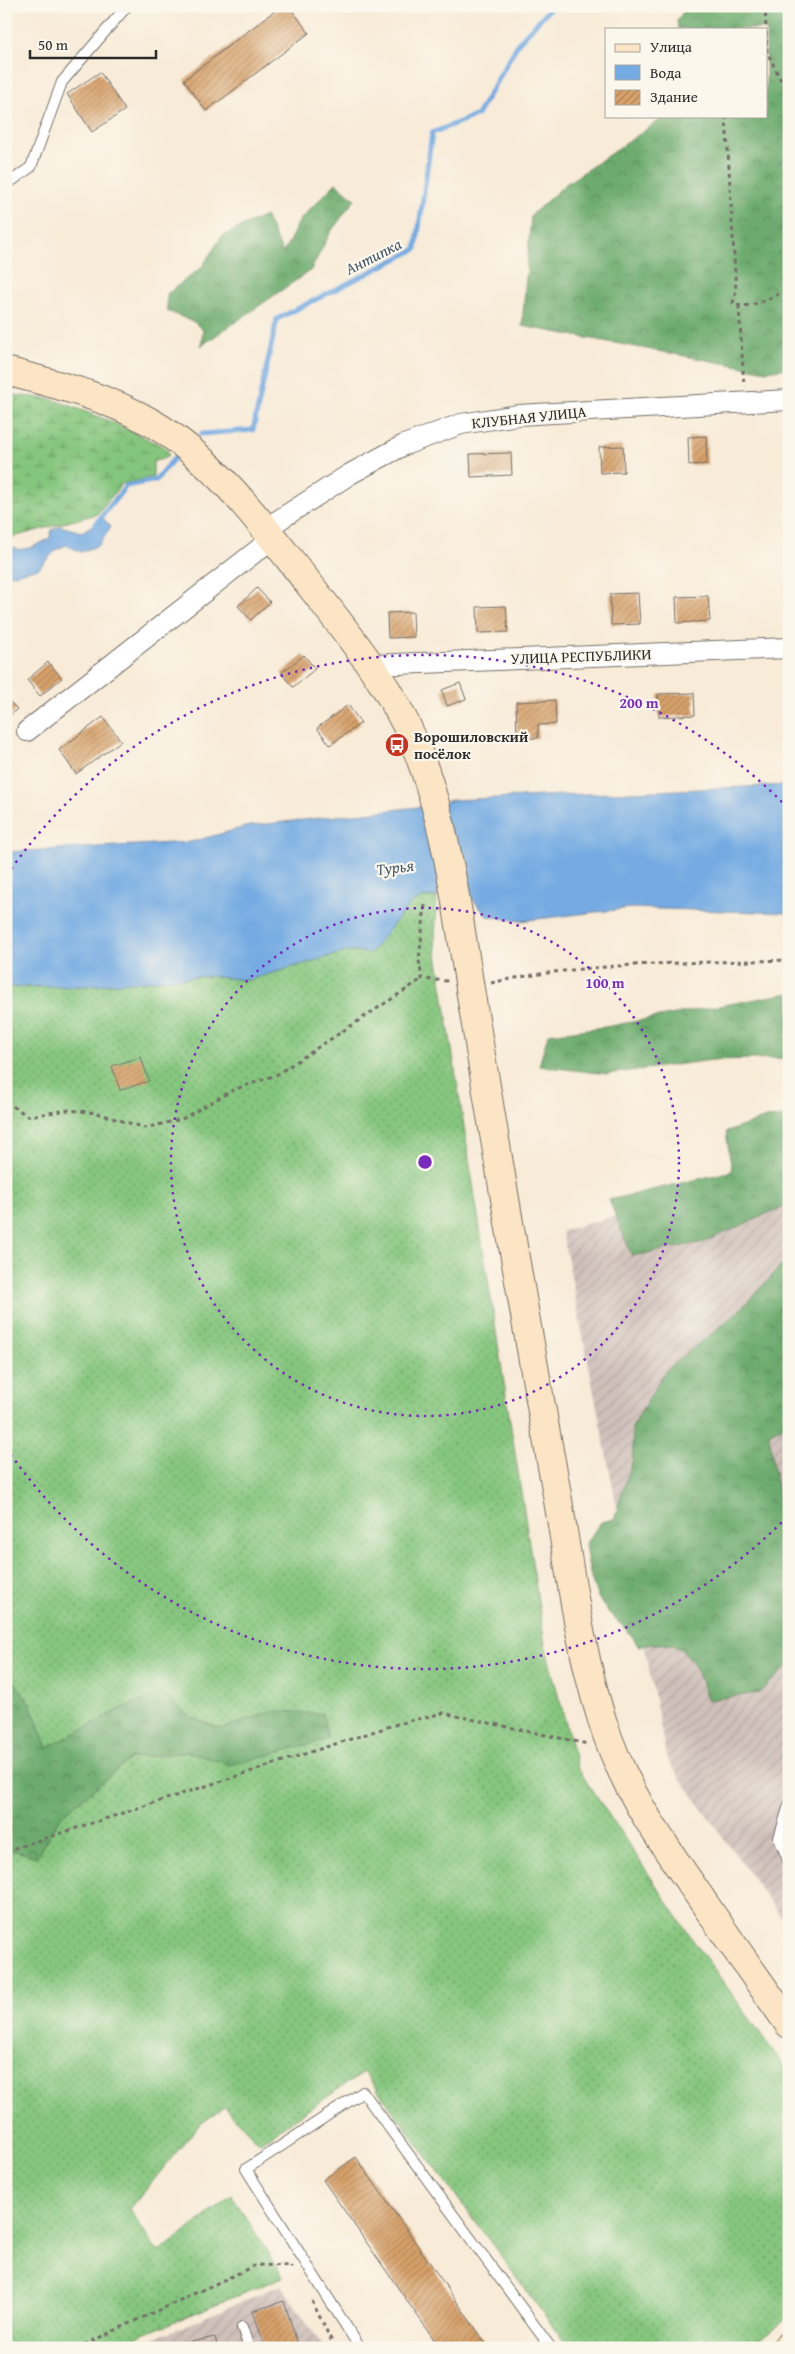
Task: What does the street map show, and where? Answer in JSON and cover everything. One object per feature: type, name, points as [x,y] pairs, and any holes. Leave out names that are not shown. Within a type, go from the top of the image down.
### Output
[{"type":"main road","points":[[19,377],[74,390],[129,411],[154,424],[183,445],[216,476],[269,534],[372,665],[413,739],[434,799],[454,898],[517,1272],[583,1636],[601,1716],[620,1771],[648,1822],[789,2024]]},
{"type":"street","name":"КЛУБНАЯ УЛИЦА","points":[[27,731],[269,534],[350,474],[404,445],[461,424],[518,415],[789,400]]},
{"type":"street","name":"УЛИЦА РЕСПУБЛИКИ","points":[[372,665],[789,648]]},
{"type":"lane","points":[[6,185],[31,167],[62,82],[127,6]]},
{"type":"lane","points":[[789,1805],[779,1838],[789,1862]]},
{"type":"lane","points":[[360,2348],[246,2169],[363,2092],[551,2348]]},
{"type":"lane","points":[[242,2327],[249,2348]]},
{"type":"path","points":[[765,6],[766,28]]},
{"type":"path","points":[[774,6],[789,12]]},
{"type":"path","points":[[768,54],[789,96]]},
{"type":"path","points":[[726,118],[736,291],[733,303],[739,306],[751,305],[789,289]]},
{"type":"path","points":[[739,306],[745,402]]},
{"type":"path","points":[[422,979],[418,960],[425,905]]},
{"type":"path","points":[[6,1102],[28,1116],[70,1110],[97,1113],[145,1128],[182,1120],[233,1090],[276,1075],[422,979],[452,982],[470,987],[519,976],[569,971],[674,964],[789,960]]},
{"type":"path","points":[[6,1851],[397,1724],[443,1713],[612,1749]]},
{"type":"path","points":[[77,2348],[256,2265],[290,2266],[295,2273]]},
{"type":"path","points":[[310,2296],[335,2348]]},
{"type":"shaded area","points":[[789,1166],[789,1928],[667,1760],[562,1231]]},
{"type":"shaded area","points":[[281,2285],[324,2348],[132,2348]]},
{"type":"green space","points":[[688,6],[789,6],[789,368],[766,371],[522,326],[531,215],[566,184],[663,118],[768,118],[768,28],[678,28],[677,20]]},
{"type":"green space","points":[[336,183],[355,199],[330,233],[311,270],[201,346],[203,330],[194,322],[167,311],[167,294],[202,267],[222,236],[265,216],[283,253],[301,218]]},
{"type":"green space","points":[[6,394],[52,399],[110,421],[166,448],[169,456],[153,462],[153,477],[122,484],[97,514],[6,539]]},
{"type":"green space","points":[[437,897],[435,941],[545,1645],[578,1769],[695,1943],[789,2073],[789,2317],[749,2348],[569,2348],[364,2072],[259,2143],[224,2107],[198,2126],[130,2209],[158,2253],[232,2195],[283,2277],[110,2348],[6,2348],[6,1848],[36,1857],[60,1817],[131,1758],[189,1752],[230,1765],[328,1739],[273,1711],[222,1729],[192,1718],[163,1694],[127,1706],[47,1748],[30,1704],[6,1670],[6,987],[83,986],[207,976],[248,980],[348,951],[370,953],[409,905],[421,898]]},
{"type":"green space","points":[[789,993],[789,1058],[713,1060],[607,1074],[539,1066],[548,1034],[605,1027]]},
{"type":"green space","points":[[789,1117],[789,1204],[704,1242],[632,1256],[609,1200],[732,1171],[726,1132],[766,1118]]},
{"type":"green space","points":[[783,1264],[789,1265],[789,1423],[769,1434],[782,1523],[789,1536],[789,1665],[759,1693],[707,1700],[697,1670],[689,1657],[673,1645],[638,1646],[630,1633],[606,1610],[598,1597],[593,1583],[585,1544],[601,1522],[614,1519],[633,1458],[632,1427],[665,1371],[739,1311]]},
{"type":"green space","points":[[6,1670],[30,1704],[47,1748],[127,1706],[163,1693],[192,1718],[222,1729],[273,1711],[322,1713],[328,1739],[230,1765],[189,1752],[131,1758],[60,1817],[36,1857],[6,1848]]},
{"type":"water","points":[[103,518],[111,527],[99,545],[81,552],[66,545],[56,550],[39,568],[6,576],[6,542],[18,550],[30,548],[49,539],[52,530],[60,526],[82,532]]},
{"type":"water","name":"Турья","points":[[789,785],[789,913],[631,908],[520,921],[487,916],[467,893],[421,898],[409,905],[370,953],[348,951],[248,980],[207,976],[83,986],[6,987],[6,852],[191,842],[249,826],[418,807],[453,800]]},
{"type":"building","points":[[281,6],[289,6],[309,33],[206,111],[184,80]]},
{"type":"building","points":[[100,72],[125,110],[92,132],[67,94]]},
{"type":"building","points":[[706,436],[707,464],[689,465],[688,437]]},
{"type":"building","points":[[623,446],[624,472],[600,473],[599,447]]},
{"type":"building","points":[[511,453],[512,475],[471,477],[470,454]]},
{"type":"building","points":[[785,583],[789,583],[789,617],[786,617]]},
{"type":"building","points":[[257,588],[270,602],[251,620],[238,606]]},
{"type":"building","points":[[638,593],[640,624],[611,625],[610,594]]},
{"type":"building","points":[[708,596],[710,621],[677,623],[676,597]]},
{"type":"building","points":[[506,606],[508,632],[478,633],[477,607]]},
{"type":"building","points":[[413,612],[414,637],[388,638],[387,613]]},
{"type":"building","points":[[304,655],[315,669],[293,687],[281,673]]},
{"type":"building","points":[[48,662],[62,678],[40,696],[27,680]]},
{"type":"building","points":[[460,683],[466,699],[447,706],[442,690]]},
{"type":"building","points":[[694,693],[695,715],[659,717],[658,694]]},
{"type":"building","points":[[6,698],[17,709],[6,719]]},
{"type":"building","points":[[555,700],[556,724],[538,725],[538,738],[517,739],[516,702]]},
{"type":"building","points":[[348,705],[361,723],[330,745],[317,728]]},
{"type":"building","points":[[103,717],[121,741],[76,774],[59,750]]},
{"type":"building","points":[[141,1057],[149,1081],[120,1090],[112,1066]]},
{"type":"building","points":[[356,2157],[489,2348],[440,2348],[323,2180]]},
{"type":"building","points":[[284,2301],[299,2348],[265,2348],[253,2311]]},
{"type":"building","points":[[215,2337],[218,2348],[186,2348],[185,2343]]},
{"type":"waterway","name":"Антипка","points":[[201,434],[253,430],[277,319],[416,249],[432,133],[477,115],[519,42],[552,6]]},
{"type":"waterway","name":"Антипка","points":[[94,526],[126,486],[156,480],[176,456]]},
{"type":"place","name":"Ворошиловский посёлок","points":[[397,745]]}]
